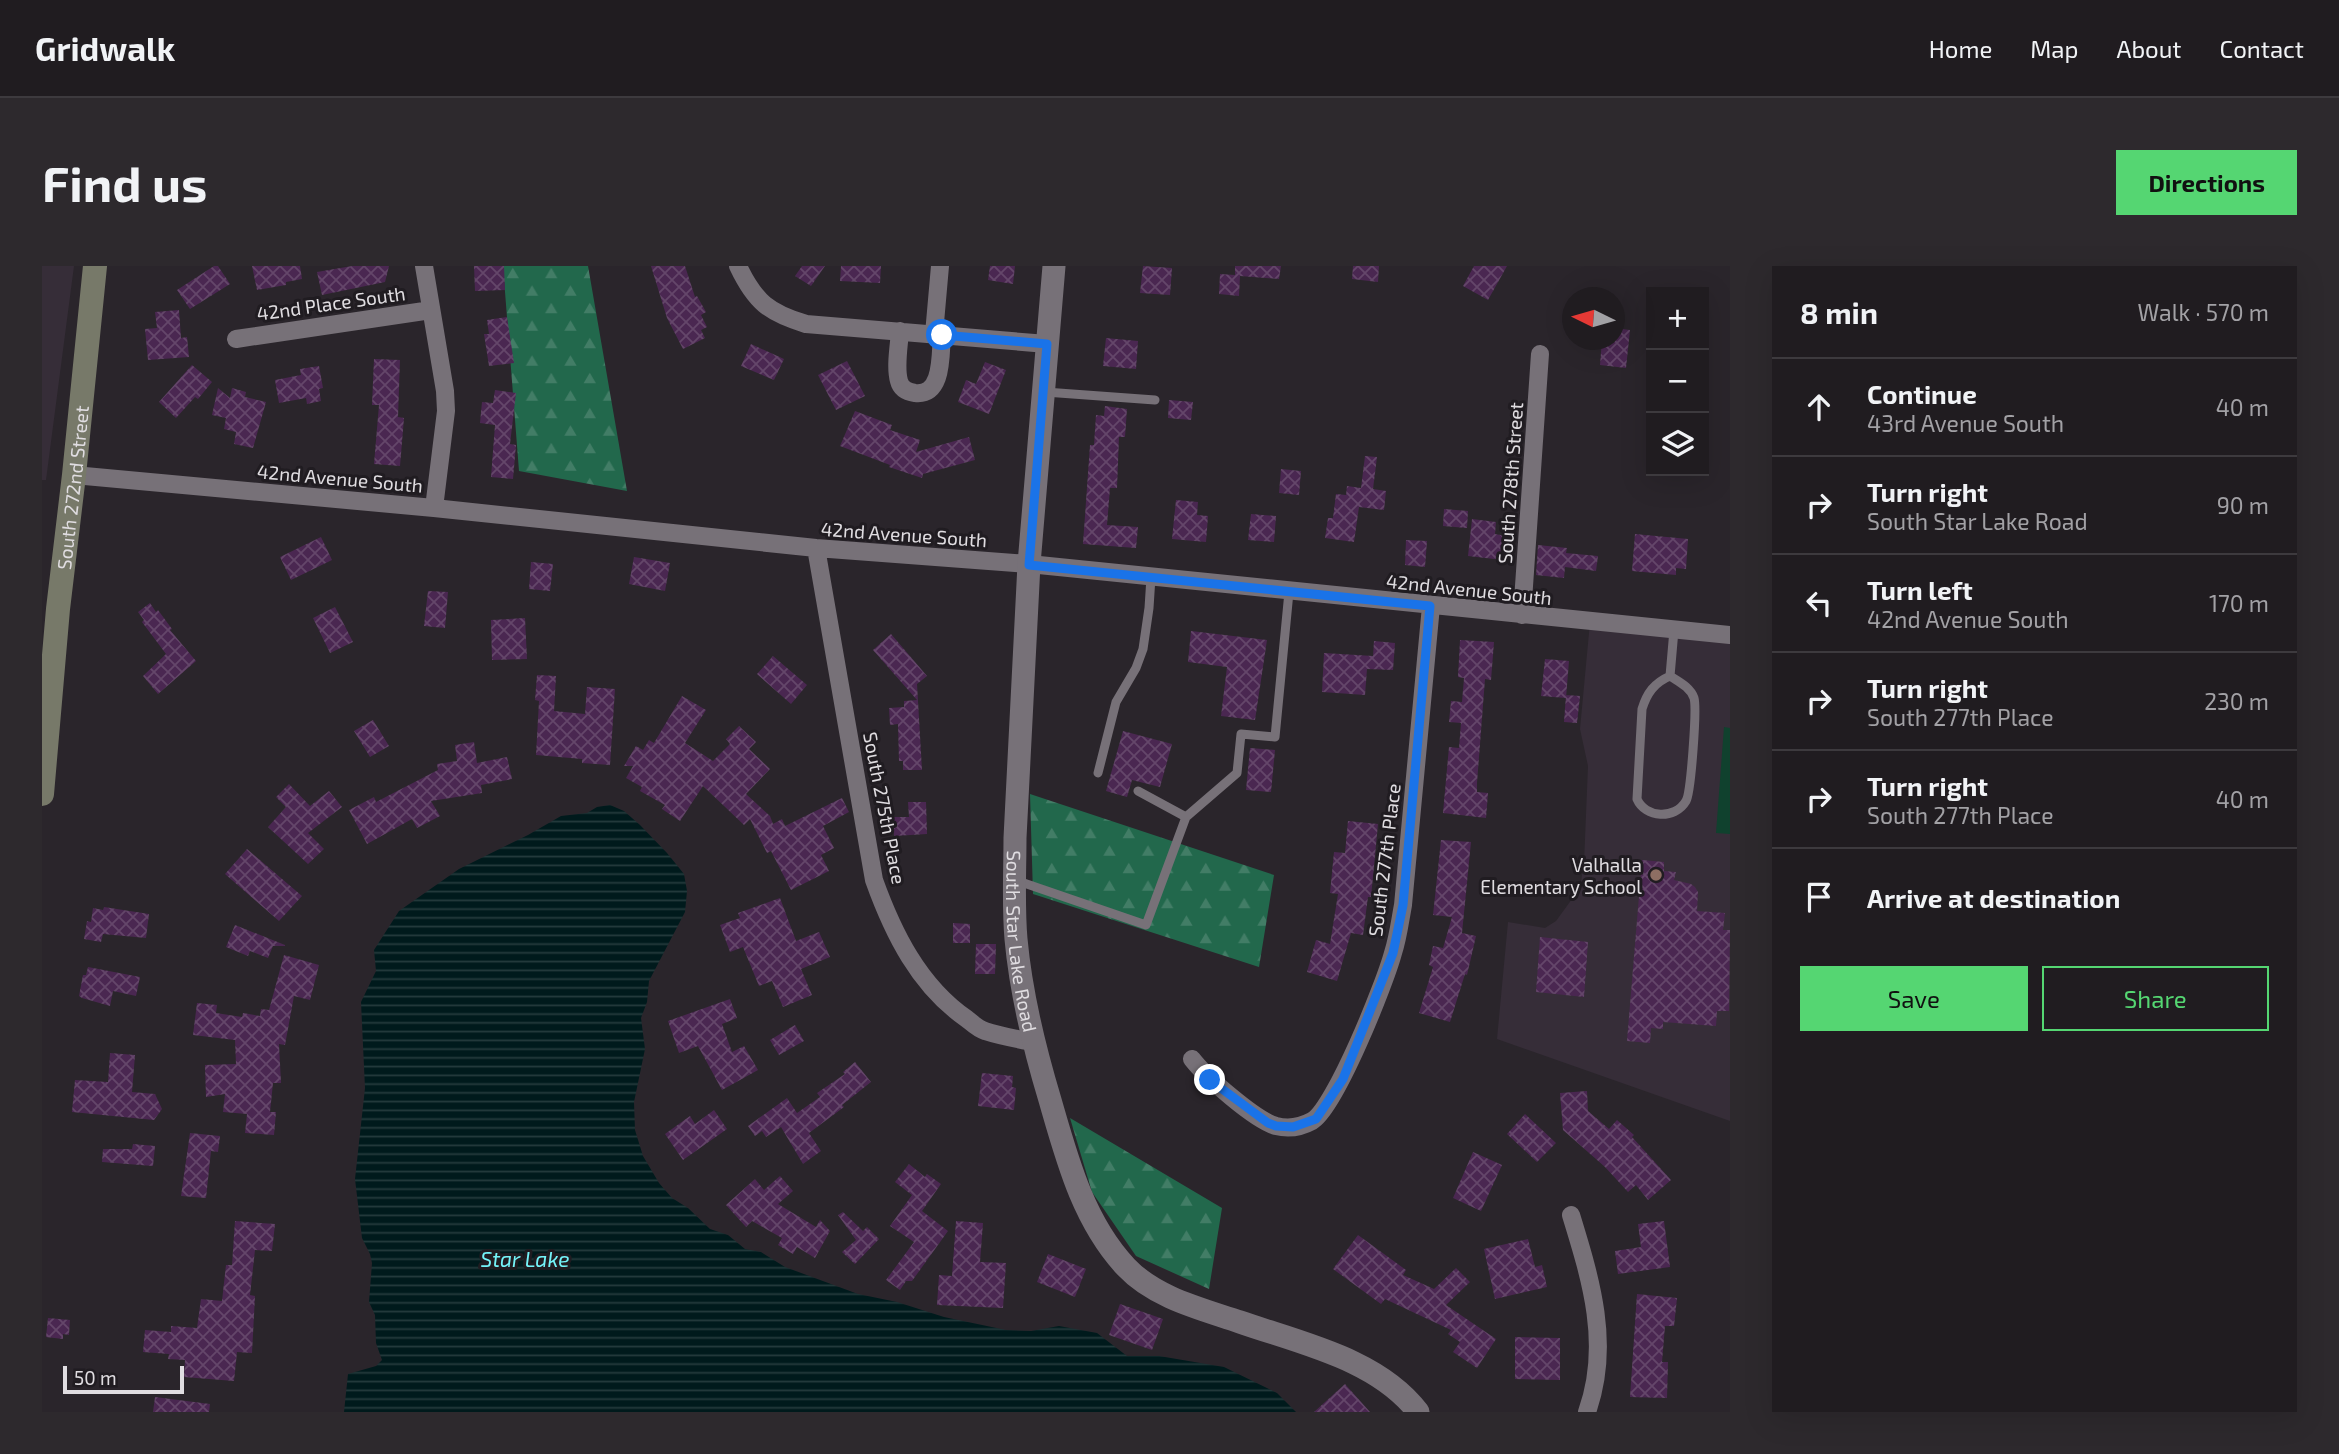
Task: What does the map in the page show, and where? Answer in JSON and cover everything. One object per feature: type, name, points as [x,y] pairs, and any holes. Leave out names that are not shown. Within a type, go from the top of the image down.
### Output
[{"type":"main road","name":"South 272nd Street","points":[[42,794],[50,608],[74,475],[90,266]]},
{"type":"street","points":[[424,266],[446,411],[434,508]]},
{"type":"street","points":[[738,266],[754,296],[779,316],[806,324],[1047,344]]},
{"type":"street","points":[[900,331],[898,379],[901,387],[914,393],[927,391],[936,381],[940,266]]},
{"type":"street","name":"South Star Lake Road","points":[[1054,266],[1029,565],[1015,838],[1016,938],[1033,1042],[1076,1185],[1089,1215],[1127,1268],[1161,1292],[1357,1363],[1395,1388],[1418,1412]]},
{"type":"street","name":"42nd Place South","points":[[236,339],[431,310]]},
{"type":"street","name":"South 278th Street","points":[[1522,615],[1541,354]]},
{"type":"street","name":"42nd Avenue South","points":[[74,475],[434,508],[816,548],[1029,565],[1730,635]]},
{"type":"street","name":"South 275th Place","points":[[816,548],[874,880],[888,918],[908,956],[936,993],[958,1013],[983,1031],[1033,1042]]},
{"type":"street","name":"South 277th Place","points":[[1192,1059],[1210,1080],[1268,1123],[1285,1127],[1301,1126],[1316,1119],[1343,1079],[1393,953],[1403,905],[1430,606]]},
{"type":"street","points":[[1571,1215],[1589,1274],[1599,1328],[1596,1375],[1587,1412]]},
{"type":"lane","points":[[1043,391],[1155,400]]},
{"type":"lane","points":[[1098,774],[1116,702],[1136,668],[1143,649],[1151,577]]},
{"type":"lane","points":[[1015,880],[1146,925],[1186,817],[1237,774],[1241,734],[1275,737],[1289,592]]},
{"type":"lane","points":[[1670,676],[1674,629]]},
{"type":"lane","points":[[1670,676],[1690,691],[1695,706],[1688,794],[1685,803],[1680,807],[1669,814],[1661,815],[1646,810],[1637,799],[1642,709],[1654,685],[1670,676]]},
{"type":"lane","points":[[1138,791],[1186,817]]},
{"type":"shaded area","points":[[42,266],[74,266],[46,480],[42,480]]},
{"type":"shaded area","name":"Valhalla Elementary School","points":[[1590,622],[1730,635],[1730,1121],[1497,1039],[1508,922],[1545,928],[1556,921],[1580,888],[1584,863],[1588,766],[1580,729]]},
{"type":"green space","points":[[503,266],[588,266],[627,491],[519,471]]},
{"type":"green space","points":[[1724,727],[1730,728],[1730,834],[1716,833]]},
{"type":"green space","points":[[1030,794],[1274,875],[1259,967],[1033,894]]},
{"type":"green space","points":[[1070,1118],[1222,1208],[1209,1289],[1136,1256],[1092,1192]]},
{"type":"water","name":"Star Lake","points":[[610,805],[624,811],[667,853],[684,874],[687,891],[685,912],[649,981],[647,1002],[641,1018],[645,1049],[634,1102],[635,1130],[643,1156],[659,1183],[672,1198],[688,1208],[710,1229],[728,1235],[745,1249],[761,1252],[785,1267],[858,1294],[1006,1330],[1031,1331],[1059,1326],[1097,1333],[1127,1356],[1159,1356],[1224,1367],[1277,1393],[1296,1412],[344,1412],[348,1374],[376,1366],[382,1360],[376,1343],[375,1315],[369,1302],[372,1263],[362,1238],[355,1179],[365,1088],[361,1002],[376,971],[374,950],[399,911],[459,869],[561,816],[587,813],[597,807]]},
{"type":"building","points":[[218,266],[230,284],[190,309],[177,290]]},
{"type":"building","points":[[252,266],[300,266],[302,279],[257,290]]},
{"type":"building","points":[[352,266],[389,266],[385,282],[322,295],[317,272]]},
{"type":"building","points":[[474,266],[504,266],[505,290],[475,291]]},
{"type":"building","points":[[651,266],[685,266],[695,297],[697,296],[706,312],[701,315],[707,327],[701,330],[705,338],[683,349],[667,318]]},
{"type":"building","points":[[802,266],[825,266],[811,286],[795,276]]},
{"type":"building","points":[[841,266],[881,266],[880,283],[840,281]]},
{"type":"building","points":[[990,266],[1015,266],[1013,284],[988,280]]},
{"type":"building","points":[[1143,266],[1172,268],[1170,295],[1140,293]]},
{"type":"building","points":[[1235,266],[1281,266],[1279,279],[1240,276],[1239,296],[1219,294],[1220,274],[1235,275]]},
{"type":"building","points":[[1353,266],[1379,266],[1378,282],[1352,279]]},
{"type":"building","points":[[1474,266],[1507,266],[1488,300],[1463,286]]},
{"type":"building","points":[[179,310],[181,338],[187,337],[189,357],[148,360],[145,329],[157,328],[155,312]]},
{"type":"building","points":[[507,317],[514,363],[489,366],[484,334],[489,334],[487,320]]},
{"type":"building","points":[[1625,329],[1630,330],[1626,368],[1600,365],[1601,350],[1625,350]]},
{"type":"building","points":[[1106,338],[1138,341],[1136,369],[1103,366]]},
{"type":"building","points":[[751,344],[784,359],[774,380],[741,366]]},
{"type":"building","points":[[374,359],[400,360],[398,417],[404,418],[400,466],[374,464],[379,405],[372,405]]},
{"type":"building","points":[[847,361],[865,396],[836,410],[818,375]]},
{"type":"building","points":[[985,362],[1006,370],[989,414],[958,402],[966,380],[976,384]]},
{"type":"building","points":[[192,365],[212,382],[198,399],[195,397],[176,418],[159,402]]},
{"type":"building","points":[[319,366],[323,388],[319,389],[321,401],[307,404],[306,398],[279,403],[275,380],[301,375],[300,369]]},
{"type":"building","points":[[218,388],[230,398],[232,388],[246,392],[245,397],[266,402],[253,448],[234,444],[236,432],[224,429],[226,418],[212,415]]},
{"type":"building","points":[[495,390],[516,393],[510,444],[516,445],[513,479],[491,477],[495,425],[480,423],[482,402],[493,403]]},
{"type":"building","points":[[1169,400],[1193,402],[1191,420],[1168,418]]},
{"type":"building","points":[[1105,406],[1127,409],[1125,437],[1119,437],[1117,488],[1110,488],[1107,525],[1138,527],[1136,548],[1083,544],[1090,445],[1094,445],[1096,415],[1104,416]]},
{"type":"building","points":[[855,411],[892,425],[890,430],[920,440],[916,452],[969,437],[975,460],[923,474],[922,478],[889,467],[890,465],[840,446]]},
{"type":"building","points":[[1365,456],[1377,457],[1373,489],[1386,491],[1384,510],[1359,507],[1354,542],[1325,538],[1328,518],[1333,518],[1336,494],[1346,495],[1347,486],[1361,488]]},
{"type":"building","points":[[1281,469],[1301,471],[1299,495],[1279,493]]},
{"type":"building","points":[[1176,500],[1198,502],[1197,515],[1208,516],[1206,542],[1172,539]]},
{"type":"building","points":[[1444,509],[1468,511],[1467,528],[1443,526]]},
{"type":"building","points":[[1251,514],[1276,516],[1274,542],[1248,540]]},
{"type":"building","points":[[1472,519],[1496,522],[1495,534],[1506,536],[1503,560],[1468,556]]},
{"type":"building","points":[[1635,534],[1688,539],[1686,569],[1676,568],[1676,575],[1632,571]]},
{"type":"building","points":[[321,537],[332,560],[291,580],[280,557]]},
{"type":"building","points":[[1406,540],[1427,541],[1425,567],[1405,565]]},
{"type":"building","points":[[1538,545],[1567,548],[1566,553],[1598,556],[1596,571],[1565,567],[1564,578],[1536,575]]},
{"type":"building","points":[[634,557],[670,563],[665,591],[629,584]]},
{"type":"building","points":[[531,562],[553,564],[550,591],[529,589]]},
{"type":"building","points":[[428,591],[448,592],[445,628],[424,626]]},
{"type":"building","points":[[150,603],[196,661],[158,694],[143,676],[166,654],[142,622],[144,620],[138,612]]},
{"type":"building","points":[[335,607],[353,642],[330,653],[313,618]]},
{"type":"building","points":[[525,618],[527,659],[492,660],[491,620]]},
{"type":"building","points":[[1191,631],[1267,640],[1255,720],[1221,716],[1227,667],[1188,662]]},
{"type":"building","points":[[891,634],[927,676],[917,684],[922,770],[903,770],[903,761],[899,761],[898,724],[890,725],[889,708],[904,707],[904,701],[917,700],[873,650]]},
{"type":"building","points":[[1460,640],[1494,642],[1491,680],[1485,679],[1477,783],[1477,792],[1488,793],[1486,818],[1443,813],[1449,747],[1459,748],[1461,723],[1449,722],[1451,701],[1462,702],[1464,678],[1458,677]]},
{"type":"building","points":[[1374,641],[1395,643],[1393,670],[1367,669],[1365,695],[1322,692],[1324,653],[1373,656]]},
{"type":"building","points":[[773,656],[807,685],[791,704],[757,674]]},
{"type":"building","points":[[1545,659],[1569,661],[1566,698],[1541,696]]},
{"type":"building","points":[[537,675],[556,676],[554,711],[585,714],[587,687],[615,689],[610,765],[582,763],[582,759],[536,755],[539,701],[535,700]]},
{"type":"building","points":[[1566,695],[1580,696],[1577,723],[1564,722]]},
{"type":"building","points":[[682,696],[706,710],[685,743],[713,761],[730,744],[726,739],[739,726],[756,742],[749,749],[770,769],[746,794],[770,816],[773,824],[782,819],[785,826],[842,798],[849,812],[823,826],[834,848],[821,855],[829,871],[791,890],[771,851],[767,853],[750,819],[744,825],[703,786],[680,821],[662,809],[665,805],[640,791],[642,787],[626,778],[633,766],[624,766],[636,746],[643,750],[649,740],[654,743]]},
{"type":"building","points":[[373,720],[389,746],[370,757],[354,731]]},
{"type":"building","points":[[1123,731],[1172,744],[1160,787],[1132,780],[1127,797],[1106,791]]},
{"type":"building","points":[[474,742],[477,763],[507,757],[512,779],[481,785],[482,793],[431,801],[440,816],[417,828],[412,819],[367,844],[349,810],[374,797],[376,802],[438,770],[437,764],[457,761],[455,745]]},
{"type":"building","points":[[1250,748],[1275,750],[1271,792],[1246,790]]},
{"type":"building","points":[[289,784],[310,806],[329,791],[342,807],[308,833],[324,849],[308,864],[268,827],[286,807],[276,797]]},
{"type":"building","points":[[908,802],[926,802],[927,834],[894,836],[893,817],[909,817]]},
{"type":"building","points":[[1348,821],[1378,824],[1371,897],[1368,897],[1363,935],[1351,933],[1337,981],[1307,972],[1316,940],[1330,944],[1338,894],[1330,893],[1334,852],[1345,853]]},
{"type":"building","points":[[1441,840],[1471,842],[1462,933],[1476,936],[1467,975],[1465,974],[1450,1022],[1419,1013],[1433,967],[1429,965],[1433,946],[1443,948],[1452,917],[1433,915]]},
{"type":"building","points":[[247,849],[302,896],[279,921],[225,874]]},
{"type":"building","points":[[1642,860],[1664,862],[1664,871],[1676,872],[1674,880],[1695,887],[1698,892],[1697,911],[1725,913],[1723,930],[1730,930],[1729,1011],[1717,1011],[1716,1026],[1663,1022],[1663,1029],[1651,1028],[1650,1043],[1627,1041]]},
{"type":"building","points":[[780,898],[796,941],[819,932],[830,957],[801,969],[812,995],[783,1007],[772,981],[759,986],[743,947],[730,952],[720,925],[740,918],[738,913]]},
{"type":"building","points":[[104,907],[149,914],[146,938],[103,934],[101,942],[84,939],[87,921],[91,922],[93,908],[103,910]]},
{"type":"building","points":[[953,923],[970,924],[970,943],[953,943]]},
{"type":"building","points":[[235,925],[285,946],[273,946],[268,958],[250,951],[248,956],[226,947]]},
{"type":"building","points":[[1540,937],[1588,942],[1584,997],[1536,992]]},
{"type":"building","points":[[976,944],[996,944],[995,974],[975,974]]},
{"type":"building","points":[[284,955],[319,965],[310,1000],[294,996],[285,1045],[279,1044],[281,1083],[273,1083],[270,1112],[276,1112],[274,1135],[245,1133],[247,1114],[223,1112],[225,1094],[206,1097],[205,1065],[236,1064],[235,1040],[193,1035],[197,1003],[217,1005],[216,1013],[242,1017],[243,1013],[260,1016],[261,1009],[269,1010]]},
{"type":"building","points":[[88,967],[140,977],[136,996],[113,991],[110,1006],[82,998],[79,996],[83,975],[86,975]]},
{"type":"building","points":[[730,999],[737,1018],[722,1024],[732,1052],[744,1046],[758,1070],[722,1090],[698,1046],[679,1053],[668,1021]]},
{"type":"building","points":[[795,1025],[804,1041],[779,1055],[770,1040]]},
{"type":"building","points":[[110,1053],[135,1055],[132,1092],[155,1094],[162,1109],[154,1120],[72,1112],[75,1080],[108,1082]]},
{"type":"building","points":[[855,1062],[871,1082],[842,1105],[844,1107],[809,1133],[821,1151],[803,1164],[781,1127],[766,1137],[762,1131],[755,1136],[748,1126],[787,1098],[797,1113],[820,1097],[817,1093],[845,1074],[843,1072]]},
{"type":"building","points":[[982,1073],[1013,1076],[1012,1087],[1016,1088],[1014,1110],[978,1106]]},
{"type":"building","points":[[1587,1091],[1588,1111],[1609,1129],[1617,1120],[1634,1135],[1632,1137],[1671,1180],[1648,1200],[1636,1185],[1628,1192],[1605,1167],[1563,1130],[1560,1093]]},
{"type":"building","points":[[714,1110],[727,1129],[683,1160],[665,1134],[690,1116],[695,1124]]},
{"type":"building","points":[[1525,1114],[1556,1143],[1537,1162],[1507,1134]]},
{"type":"building","points":[[190,1133],[220,1136],[218,1152],[211,1151],[206,1198],[181,1196]]},
{"type":"building","points":[[133,1144],[155,1146],[153,1166],[102,1162],[103,1149],[132,1149]]},
{"type":"building","points":[[1473,1152],[1502,1165],[1481,1211],[1453,1198]]},
{"type":"building","points":[[909,1164],[925,1177],[927,1174],[941,1184],[922,1211],[948,1231],[912,1281],[906,1281],[900,1290],[886,1280],[914,1242],[890,1226],[912,1195],[895,1182]]},
{"type":"building","points":[[780,1176],[793,1191],[778,1204],[816,1227],[820,1220],[830,1231],[815,1258],[797,1247],[793,1254],[778,1245],[782,1238],[752,1221],[746,1227],[726,1205],[755,1179],[764,1190]]},
{"type":"building","points":[[843,1212],[863,1231],[867,1227],[879,1239],[855,1264],[842,1252],[856,1240],[838,1215]]},
{"type":"building","points":[[235,1221],[275,1224],[272,1251],[255,1250],[250,1295],[255,1296],[252,1353],[237,1352],[234,1381],[184,1377],[185,1360],[168,1359],[169,1354],[143,1352],[145,1330],[171,1332],[171,1326],[197,1328],[201,1299],[222,1301],[226,1265],[232,1265]]},
{"type":"building","points":[[956,1221],[983,1223],[980,1262],[1006,1263],[1003,1308],[937,1305],[939,1275],[952,1276]]},
{"type":"building","points":[[1664,1221],[1670,1267],[1618,1274],[1615,1251],[1641,1247],[1638,1224]]},
{"type":"building","points":[[1358,1235],[1406,1270],[1403,1275],[1434,1289],[1456,1268],[1470,1282],[1446,1305],[1496,1339],[1477,1368],[1453,1352],[1460,1342],[1448,1334],[1451,1330],[1385,1299],[1381,1304],[1333,1269]]},
{"type":"building","points":[[1528,1239],[1535,1267],[1542,1265],[1547,1287],[1495,1299],[1484,1249]]},
{"type":"building","points":[[1048,1254],[1086,1269],[1075,1297],[1037,1282]]},
{"type":"building","points":[[1637,1294],[1677,1298],[1674,1326],[1665,1326],[1662,1362],[1668,1362],[1667,1398],[1630,1397]]},
{"type":"building","points":[[1120,1304],[1163,1319],[1152,1350],[1109,1335]]},
{"type":"building","points":[[48,1318],[70,1320],[69,1335],[63,1334],[63,1339],[46,1337]]},
{"type":"building","points":[[1515,1337],[1560,1338],[1560,1380],[1515,1379]]},
{"type":"building","points":[[1345,1384],[1370,1412],[1314,1412]]},
{"type":"building","points":[[155,1397],[210,1404],[209,1412],[153,1412]]},
{"type":"place","name":"Valhalla Elementary School","points":[[1656,875]]},
{"type":"route","points":[[942,335],[1047,344],[1029,565],[1430,606],[1403,905],[1393,953],[1343,1079],[1316,1119],[1293,1127],[1268,1123],[1210,1080]]}]
